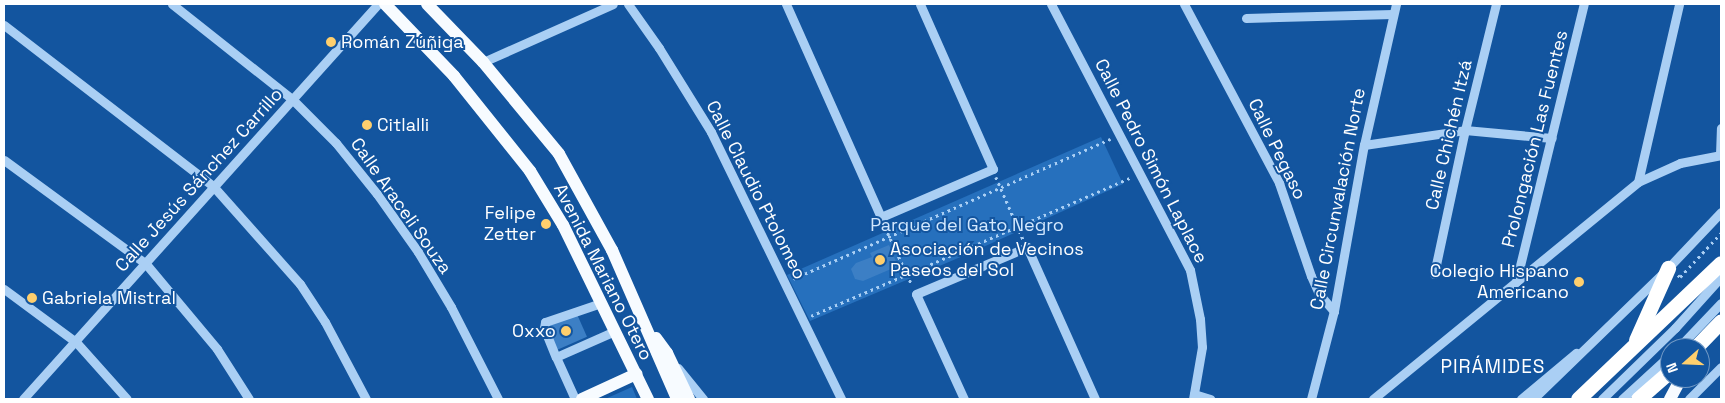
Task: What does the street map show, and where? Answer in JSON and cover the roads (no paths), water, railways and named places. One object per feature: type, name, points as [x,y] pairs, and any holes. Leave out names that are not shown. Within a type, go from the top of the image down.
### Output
[{"type":"highway","points":[[1578,399],[1721,263]]},
{"type":"highway","points":[[1634,347],[1668,268]]},
{"type":"highway","points":[[1705,338],[1721,321]]},
{"type":"highway","points":[[1638,399],[1660,380]]},
{"type":"main road","name":"Avenida Mariano Otero","points":[[385,4],[454,76],[530,171],[563,224],[648,399]]},
{"type":"main road","name":"Avenida Mariano Otero","points":[[427,4],[482,62],[559,154],[612,250],[677,399]]},
{"type":"main road","points":[[643,321],[667,353],[688,399]]},
{"type":"main road","points":[[582,399],[636,374]]},
{"type":"street","name":"Calle Araceli Souza","points":[[172,4],[292,99],[336,143],[377,194],[418,252],[450,307],[498,399]]},
{"type":"street","name":"Calle Jesús Sánchez Carrillo","points":[[23,399],[378,4]]},
{"type":"street","points":[[482,62],[613,4]]},
{"type":"street","name":"Calle Claudio Ptolomeo","points":[[628,4],[711,132],[841,399]]},
{"type":"street","points":[[786,4],[881,217],[992,169],[920,4]]},
{"type":"street","name":"Calle Pedro Simón Laplace","points":[[1052,4],[1190,270],[1200,319],[1202,347],[1194,397]]},
{"type":"street","name":"Calle Pegaso","points":[[1184,4],[1279,183],[1311,276],[1319,294],[1334,311]]},
{"type":"street","name":"Calle Circunvalación Norte","points":[[1311,399],[1334,311],[1364,145],[1396,4]]},
{"type":"street","name":"Calle Chichén Itzá","points":[[1434,274],[1465,130],[1496,4]]},
{"type":"street","name":"Prolongación Las Fuentes","points":[[1516,282],[1584,4]]},
{"type":"street","points":[[1638,182],[1679,4]]},
{"type":"street","points":[[1246,18],[1393,14]]},
{"type":"street","points":[[4,25],[213,186],[300,284],[325,322],[366,399]]},
{"type":"street","points":[[1373,399],[1638,182],[1680,163],[1720,155],[1721,128]]},
{"type":"street","points":[[1364,145],[1465,130],[1552,138]]},
{"type":"street","points":[[4,160],[146,264],[217,349],[249,399]]},
{"type":"street","points":[[1534,399],[1668,268],[1721,212]]},
{"type":"street","points":[[964,399],[916,294],[1023,249],[1095,399]]},
{"type":"street","points":[[1602,399],[1675,328],[1721,277]]},
{"type":"street","points":[[4,289],[76,342],[127,399]]},
{"type":"street","points":[[575,399],[544,328],[545,322],[601,303]]},
{"type":"street","points":[[1688,338],[1721,303]]},
{"type":"street","points":[[556,357],[615,331]]},
{"type":"street","points":[[1521,399],[1566,359],[1592,342]]},
{"type":"street","points":[[667,353],[702,399]]},
{"type":"street","points":[[1622,399],[1660,364]]},
{"type":"street","points":[[1689,399],[1721,367]]},
{"type":"street","points":[[1194,397],[1210,399]]},
{"type":"place","name":"Román Zúñiga","points":[[331,42]]},
{"type":"place","name":"Citlalli","points":[[367,125]]},
{"type":"place","name":"Felipe Zetter","points":[[546,224]]},
{"type":"place","name":"Asociación de Vecinos Paseos del Sol","points":[[880,260]]},
{"type":"place","name":"Colegio Hispano Americano","points":[[1579,282]]},
{"type":"place","name":"Gabriela Mistral","points":[[32,298]]},
{"type":"place","name":"Oxxo","points":[[566,331]]},
{"type":"district","name":"PIRÁMIDES","points":[[1493,367]]},
{"type":"park label","name":"Parque del Gato Negro","points":[[967,225]]}]
